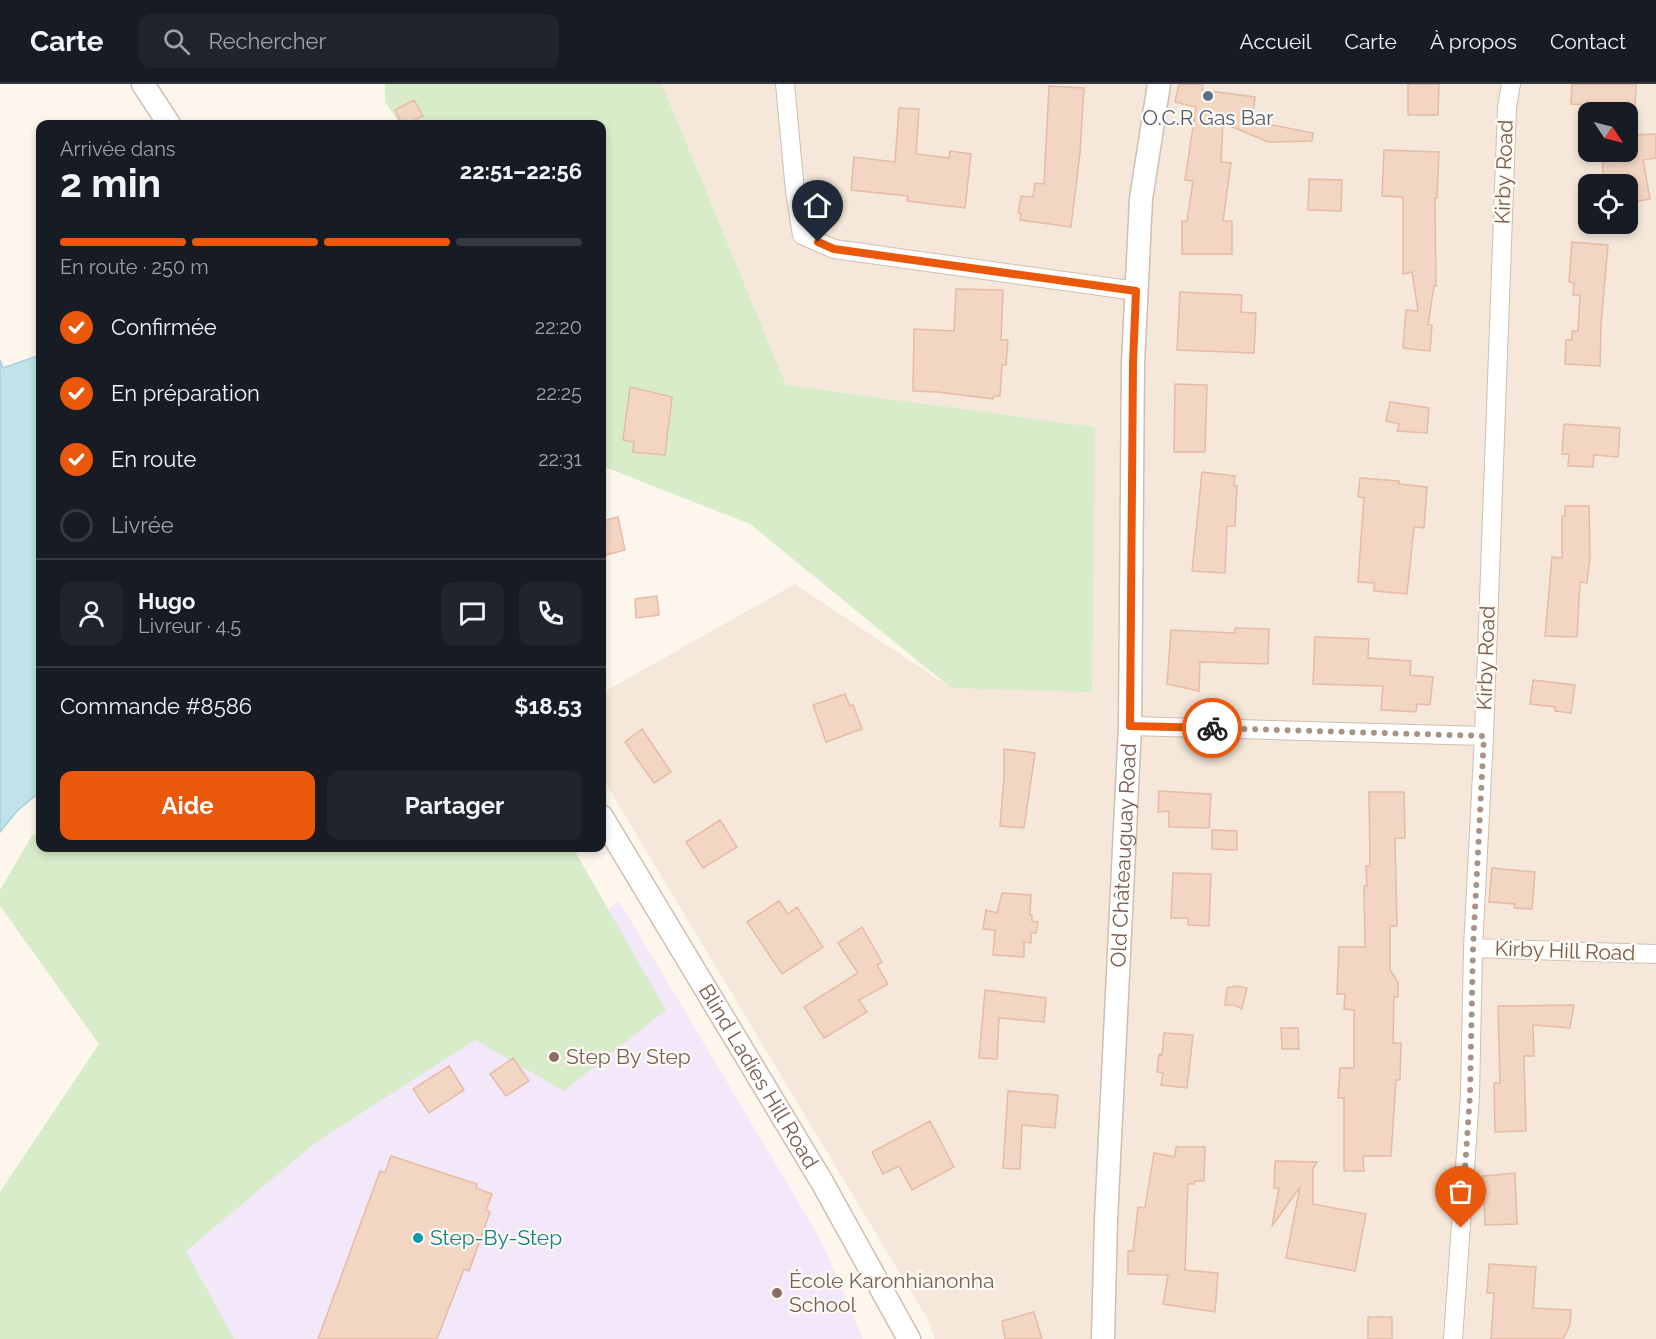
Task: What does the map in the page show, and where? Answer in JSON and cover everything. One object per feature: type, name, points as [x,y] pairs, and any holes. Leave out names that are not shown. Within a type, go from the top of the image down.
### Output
[{"type":"street","points":[[143,84],[166,120]]},
{"type":"street","points":[[785,84],[795,191],[802,235],[834,249],[1136,291]]},
{"type":"street","name":"Old Châteauguay Road","points":[[1103,1339],[1106,1220],[1130,726],[1133,363],[1136,291],[1141,199],[1159,84]]},
{"type":"street","name":"Kirby Road","points":[[1453,1339],[1470,1095],[1473,948],[1484,736],[1507,107],[1511,84]]},
{"type":"street","points":[[1130,726],[1484,736]]},
{"type":"street","name":"Blind Ladies Hill Road","points":[[606,824],[822,1182],[909,1339]]},
{"type":"street","name":"Kirby Hill Road","points":[[1473,948],[1656,954]]},
{"type":"shaded area","points":[[662,84],[1656,84],[1656,1339],[935,1339],[928,1320],[606,784],[606,691],[795,584],[951,688],[1095,427],[786,385]]},
{"type":"shaded area","name":"Step By Step","points":[[619,901],[824,1247],[863,1339],[221,1339],[146,1233]]},
{"type":"green space","points":[[385,84],[662,84],[786,385],[1095,427],[1092,692],[951,688],[750,524],[606,468],[606,120],[397,120],[385,102]]},
{"type":"green space","points":[[36,833],[36,852],[575,852],[666,1010],[564,1091],[475,1040],[315,1143],[186,1251],[234,1339],[0,1339],[0,1192],[99,1044],[0,906],[0,890]]},
{"type":"water","points":[[36,356],[36,795],[17,811],[0,832],[0,360],[3,368]]},
{"type":"building","points":[[1179,84],[1203,84],[1202,90],[1255,97],[1252,121],[1313,133],[1312,141],[1268,142],[1228,125],[1229,121],[1223,121],[1221,162],[1231,163],[1223,221],[1232,221],[1232,254],[1182,254],[1182,221],[1187,221],[1193,181],[1185,180],[1196,107],[1175,102]]},
{"type":"building","points":[[1408,84],[1439,84],[1438,115],[1408,115]]},
{"type":"building","points":[[1572,84],[1636,84],[1635,102],[1571,104]]},
{"type":"building","points":[[1049,86],[1084,88],[1080,153],[1071,227],[1020,220],[1021,213],[1018,213],[1021,196],[1033,197],[1035,183],[1044,184]]},
{"type":"building","points":[[414,100],[423,116],[414,120],[400,120],[395,110]]},
{"type":"building","points":[[899,108],[919,109],[916,154],[949,158],[950,151],[971,154],[965,208],[907,201],[908,196],[851,190],[854,157],[895,162]]},
{"type":"building","points":[[1656,134],[1656,158],[1643,160],[1650,199],[1638,201],[1638,174],[1603,174],[1603,162],[1638,162],[1638,135]]},
{"type":"building","points":[[1384,150],[1439,152],[1437,198],[1435,198],[1436,286],[1434,286],[1428,325],[1432,325],[1430,351],[1403,348],[1406,310],[1418,311],[1412,272],[1403,274],[1403,197],[1382,196]]},
{"type":"building","points":[[1309,179],[1342,180],[1341,211],[1308,210]]},
{"type":"building","points":[[1572,242],[1608,245],[1600,366],[1565,364],[1566,340],[1572,340],[1572,331],[1578,331],[1580,295],[1573,295],[1574,283],[1569,282]]},
{"type":"building","points":[[956,289],[1003,290],[1001,340],[1008,340],[1006,365],[1002,365],[1000,396],[994,396],[993,399],[913,391],[914,329],[954,331]]},
{"type":"building","points":[[1180,292],[1242,295],[1241,312],[1256,313],[1254,353],[1177,350]]},
{"type":"building","points":[[1175,384],[1207,385],[1205,452],[1174,452]]},
{"type":"building","points":[[630,387],[672,397],[665,455],[633,452],[634,442],[623,440]]},
{"type":"building","points":[[1390,402],[1429,408],[1427,433],[1397,431],[1399,424],[1386,421]]},
{"type":"building","points":[[1564,424],[1620,428],[1618,457],[1594,455],[1593,467],[1568,466],[1569,454],[1562,454]]},
{"type":"building","points":[[1202,472],[1235,476],[1234,486],[1237,486],[1235,526],[1227,526],[1225,573],[1192,571]]},
{"type":"building","points":[[1360,478],[1399,481],[1399,484],[1427,487],[1424,528],[1414,527],[1407,594],[1374,591],[1374,583],[1358,582],[1364,498],[1358,497]]},
{"type":"building","points":[[1565,506],[1589,506],[1590,557],[1587,583],[1580,582],[1577,637],[1545,636],[1552,557],[1562,558],[1562,516],[1565,516]]},
{"type":"building","points":[[618,517],[625,550],[606,555],[606,520]]},
{"type":"building","points":[[657,596],[659,615],[636,618],[635,599]]},
{"type":"building","points":[[1235,628],[1269,629],[1268,664],[1200,662],[1199,691],[1167,684],[1171,630],[1235,633]]},
{"type":"building","points":[[1315,637],[1369,639],[1368,658],[1411,661],[1410,675],[1433,677],[1430,705],[1417,704],[1416,712],[1381,710],[1383,686],[1313,684]]},
{"type":"building","points":[[1533,680],[1575,685],[1571,713],[1555,711],[1555,707],[1530,704]]},
{"type":"building","points":[[845,694],[850,706],[853,705],[862,729],[826,742],[813,705]]},
{"type":"building","points":[[642,729],[671,772],[654,783],[625,742]]},
{"type":"building","points":[[1004,749],[1035,753],[1024,828],[1000,826]]},
{"type":"building","points":[[1159,791],[1211,794],[1209,828],[1169,827],[1169,811],[1158,812]]},
{"type":"building","points":[[1369,792],[1404,792],[1405,838],[1395,838],[1397,926],[1390,926],[1390,970],[1398,982],[1398,997],[1394,997],[1393,1043],[1401,1043],[1400,1080],[1396,1080],[1391,1156],[1363,1156],[1364,1171],[1344,1171],[1344,1098],[1338,1098],[1340,1068],[1354,1068],[1354,1010],[1344,1009],[1345,994],[1337,994],[1339,947],[1365,947],[1364,886],[1367,886],[1366,866],[1370,866]]},
{"type":"building","points":[[720,820],[737,847],[703,868],[686,842]]},
{"type":"building","points":[[1212,830],[1237,831],[1237,850],[1212,849]]},
{"type":"building","points":[[1492,868],[1535,872],[1532,909],[1514,908],[1515,904],[1489,902]]},
{"type":"building","points":[[1173,873],[1211,874],[1209,926],[1188,925],[1188,918],[1171,918]]},
{"type":"building","points":[[1002,893],[1031,895],[1030,915],[1032,915],[1032,921],[1038,922],[1036,933],[1031,933],[1031,943],[1024,942],[1024,957],[993,955],[995,930],[983,929],[986,910],[997,913]]},
{"type":"building","points":[[779,901],[788,914],[797,907],[823,947],[782,974],[747,922]]},
{"type":"building","points":[[862,927],[882,962],[877,965],[888,984],[859,1000],[867,1012],[824,1038],[804,1007],[858,973],[838,943]]},
{"type":"building","points":[[1237,986],[1247,988],[1242,1009],[1234,1005],[1225,1005],[1227,988]]},
{"type":"building","points":[[985,990],[1046,998],[1044,1022],[999,1018],[997,1059],[979,1058]]},
{"type":"building","points":[[1574,1005],[1570,1028],[1533,1025],[1534,1056],[1524,1056],[1526,1131],[1495,1132],[1494,1083],[1500,1083],[1498,1006]]},
{"type":"building","points":[[1281,1028],[1298,1028],[1299,1049],[1282,1049]]},
{"type":"building","points":[[1164,1033],[1193,1035],[1187,1088],[1161,1085],[1163,1073],[1157,1072],[1159,1054],[1162,1055]]},
{"type":"building","points":[[513,1058],[529,1081],[506,1096],[490,1074]]},
{"type":"building","points":[[449,1066],[464,1090],[429,1113],[413,1089]]},
{"type":"building","points":[[1008,1091],[1058,1095],[1055,1128],[1022,1125],[1020,1169],[1003,1168]]},
{"type":"building","points":[[930,1121],[954,1167],[912,1190],[899,1166],[883,1174],[872,1152]]},
{"type":"building","points":[[1176,1147],[1205,1147],[1204,1181],[1188,1184],[1185,1270],[1218,1273],[1215,1312],[1163,1304],[1168,1275],[1128,1274],[1128,1251],[1133,1251],[1138,1207],[1145,1208],[1154,1153],[1175,1157]]},
{"type":"building","name":"Step-By-Step","points":[[391,1156],[477,1184],[476,1188],[492,1194],[486,1210],[490,1212],[469,1271],[464,1269],[437,1339],[318,1339],[380,1171],[385,1173]]},
{"type":"building","points":[[1275,1161],[1317,1162],[1313,1168],[1313,1204],[1366,1214],[1355,1271],[1286,1258],[1300,1187],[1272,1226],[1279,1188],[1274,1188]]},
{"type":"building","points":[[1515,1173],[1517,1224],[1485,1225],[1483,1176]]},
{"type":"building","points":[[1489,1264],[1536,1267],[1533,1308],[1571,1310],[1570,1325],[1563,1339],[1491,1339],[1494,1293],[1487,1293]]},
{"type":"building","points":[[1034,1312],[1042,1339],[1005,1339],[1002,1321]]},
{"type":"building","points":[[1368,1317],[1392,1317],[1392,1339],[1368,1339]]},
{"type":"way so far","points":[[1212,728],[1484,736],[1473,948],[1470,1095],[1461,1228]]},
{"type":"place","name":"O.C.R Gas Bar","points":[[1208,96]]},
{"type":"place","name":"Step By Step","points":[[554,1057]]},
{"type":"place","name":"Step-By-Step","points":[[418,1238]]},
{"type":"place","name":"École Karonhianonha School","points":[[777,1293]]},
{"type":"route","points":[[818,242],[834,249],[1136,291],[1133,363],[1130,726],[1212,728]]}]
